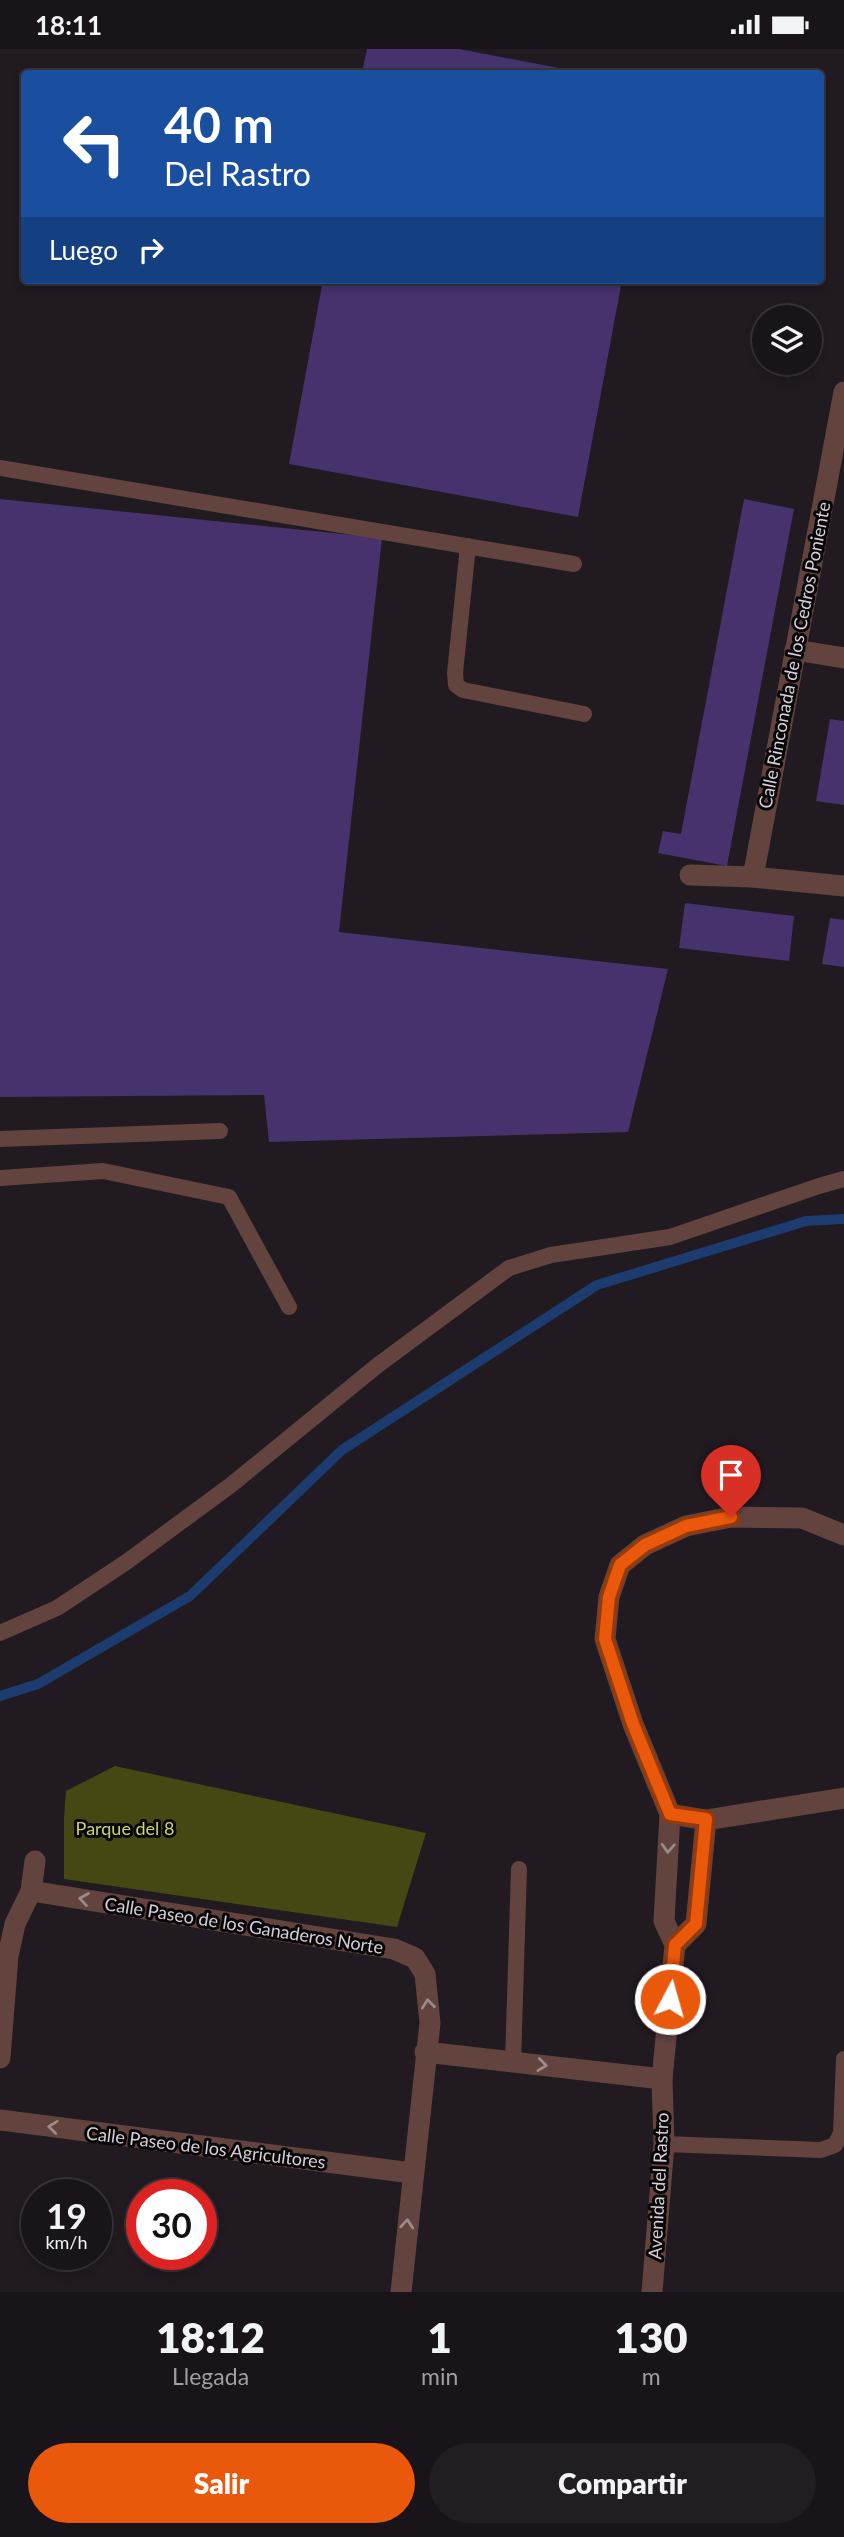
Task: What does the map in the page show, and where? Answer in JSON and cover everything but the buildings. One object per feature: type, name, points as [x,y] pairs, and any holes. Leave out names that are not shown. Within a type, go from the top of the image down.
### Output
[{"type":"street","name":"Calle Rinconada de los Cedros Poniente","points":[[752,877],[795,650],[838,452],[844,392]]},
{"type":"street","points":[[795,650],[844,659]]},
{"type":"street","points":[[690,875],[752,877],[844,886]]},
{"type":"street","points":[[699,1819],[696,1924],[675,1945],[664,1921],[670,1814],[633,1724],[605,1639],[609,1597],[620,1565],[645,1545],[686,1526],[731,1517],[803,1518],[844,1535]]},
{"type":"street","points":[[670,1814],[699,1819],[844,1798]]},
{"type":"street","points":[[0,2058],[8,1956],[15,1923],[32,1891],[35,1861]]},
{"type":"street","name":"Calle Paseo de los Ganaderos Norte","points":[[32,1891],[394,1949],[415,1958],[425,1974],[430,2023],[401,2292]]},
{"type":"street","name":"Avenida del Rastro","points":[[652,2292],[664,2144],[662,2079],[675,1945]]},
{"type":"street","points":[[425,2052],[662,2079]]},
{"type":"street","name":"Calle Paseo de los Agricultores","points":[[0,2120],[412,2173]]},
{"type":"lane","points":[[0,468],[575,564]]},
{"type":"lane","points":[[468,546],[456,685],[463,690],[584,714]]},
{"type":"lane","points":[[0,1139],[220,1131]]},
{"type":"lane","points":[[0,1178],[103,1171],[229,1196],[289,1307]]},
{"type":"lane","points":[[0,1633],[57,1608],[125,1563],[230,1485],[378,1366],[509,1268],[551,1255],[670,1237],[844,1179]]},
{"type":"lane","points":[[513,2062],[519,1869]]},
{"type":"lane","points":[[664,2144],[821,2150],[835,2145],[841,2133],[844,2059]]},
{"type":"green space","name":"Parque del 8","points":[[115,1766],[426,1833],[397,1927],[64,1879],[66,1791]]},
{"type":"waterway","points":[[0,1696],[38,1684],[190,1596],[342,1450],[597,1285],[806,1221],[844,1219]]},
{"type":"route","points":[[670,1999],[675,1945],[696,1924],[706,1819],[670,1814],[633,1724],[605,1639],[609,1597],[620,1565],[645,1545],[686,1526],[731,1517]]}]
